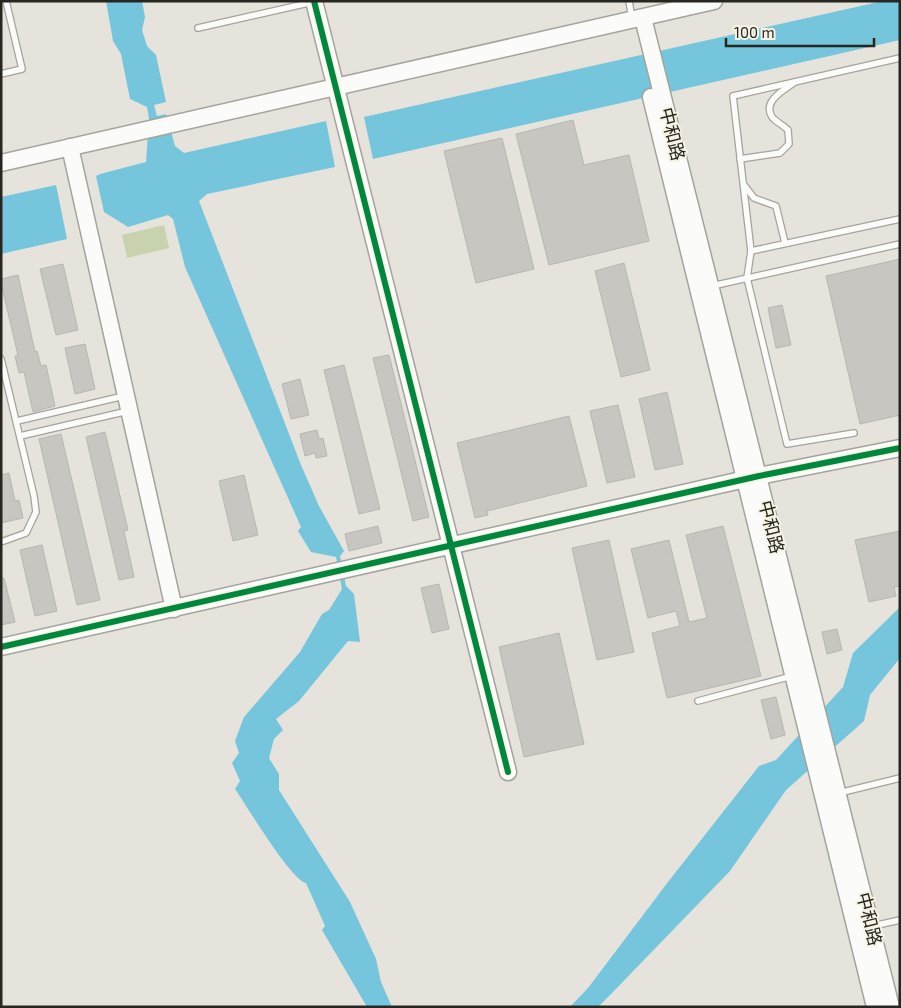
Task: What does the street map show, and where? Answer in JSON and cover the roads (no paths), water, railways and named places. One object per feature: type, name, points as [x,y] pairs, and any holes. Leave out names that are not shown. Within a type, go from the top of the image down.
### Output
[{"type":"main road","points":[[1,163],[714,1]]},
{"type":"main road","points":[[314,2],[508,772]]},
{"type":"main road","name":"中和路","points":[[637,19],[711,286],[793,675],[875,1007]]},
{"type":"main road","name":"中和路","points":[[637,19],[752,478],[838,794],[891,1007]]},
{"type":"main road","points":[[70,147],[174,609]]},
{"type":"main road","points":[[1,648],[752,478],[900,448]]},
{"type":"lane","points":[[1,74],[22,69],[6,1]]},
{"type":"lane","points":[[629,1],[637,19]]},
{"type":"lane","points":[[198,28],[314,2]]},
{"type":"lane","points":[[854,433],[786,444],[746,278],[751,250],[732,96],[900,58]]},
{"type":"lane","points":[[740,159],[780,153],[789,144],[788,130],[772,116],[770,110],[774,97],[797,81]]},
{"type":"lane","points":[[743,183],[754,198],[776,206],[785,243]]},
{"type":"lane","points":[[751,250],[900,219]]},
{"type":"lane","points":[[711,286],[900,244]]},
{"type":"lane","points":[[1,359],[17,421],[36,512],[26,533],[1,542]]},
{"type":"lane","points":[[17,421],[128,403]]},
{"type":"lane","points":[[20,436],[128,403]]},
{"type":"lane","points":[[698,701],[793,675]]},
{"type":"lane","points":[[838,794],[900,778]]},
{"type":"lane","points":[[871,927],[900,920]]},
{"type":"water","points":[[106,1],[142,1],[145,17],[142,30],[147,46],[156,55],[166,102],[154,105],[157,116],[166,114],[175,146],[184,153],[326,121],[335,167],[207,194],[199,201],[301,465],[319,506],[344,551],[340,556],[346,586],[354,594],[360,642],[348,641],[299,701],[276,719],[283,730],[274,739],[269,758],[279,774],[279,790],[350,902],[376,959],[381,982],[392,1007],[367,1007],[322,930],[325,926],[306,883],[299,879],[280,856],[235,789],[240,781],[232,763],[239,753],[235,741],[244,717],[300,652],[322,614],[329,610],[342,589],[336,557],[311,552],[298,531],[301,527],[185,267],[173,219],[168,215],[128,227],[104,212],[96,176],[146,162],[149,118],[147,107],[130,99],[121,54],[113,41]]},
{"type":"water","points":[[883,1],[900,1],[900,40],[373,159],[364,117]]},
{"type":"water","points":[[56,185],[67,239],[1,254],[1,197]]},
{"type":"water","points":[[900,607],[900,658],[870,695],[864,721],[786,790],[730,871],[598,1007],[570,1007],[588,988],[759,766],[776,760],[843,687],[853,653]]}]
